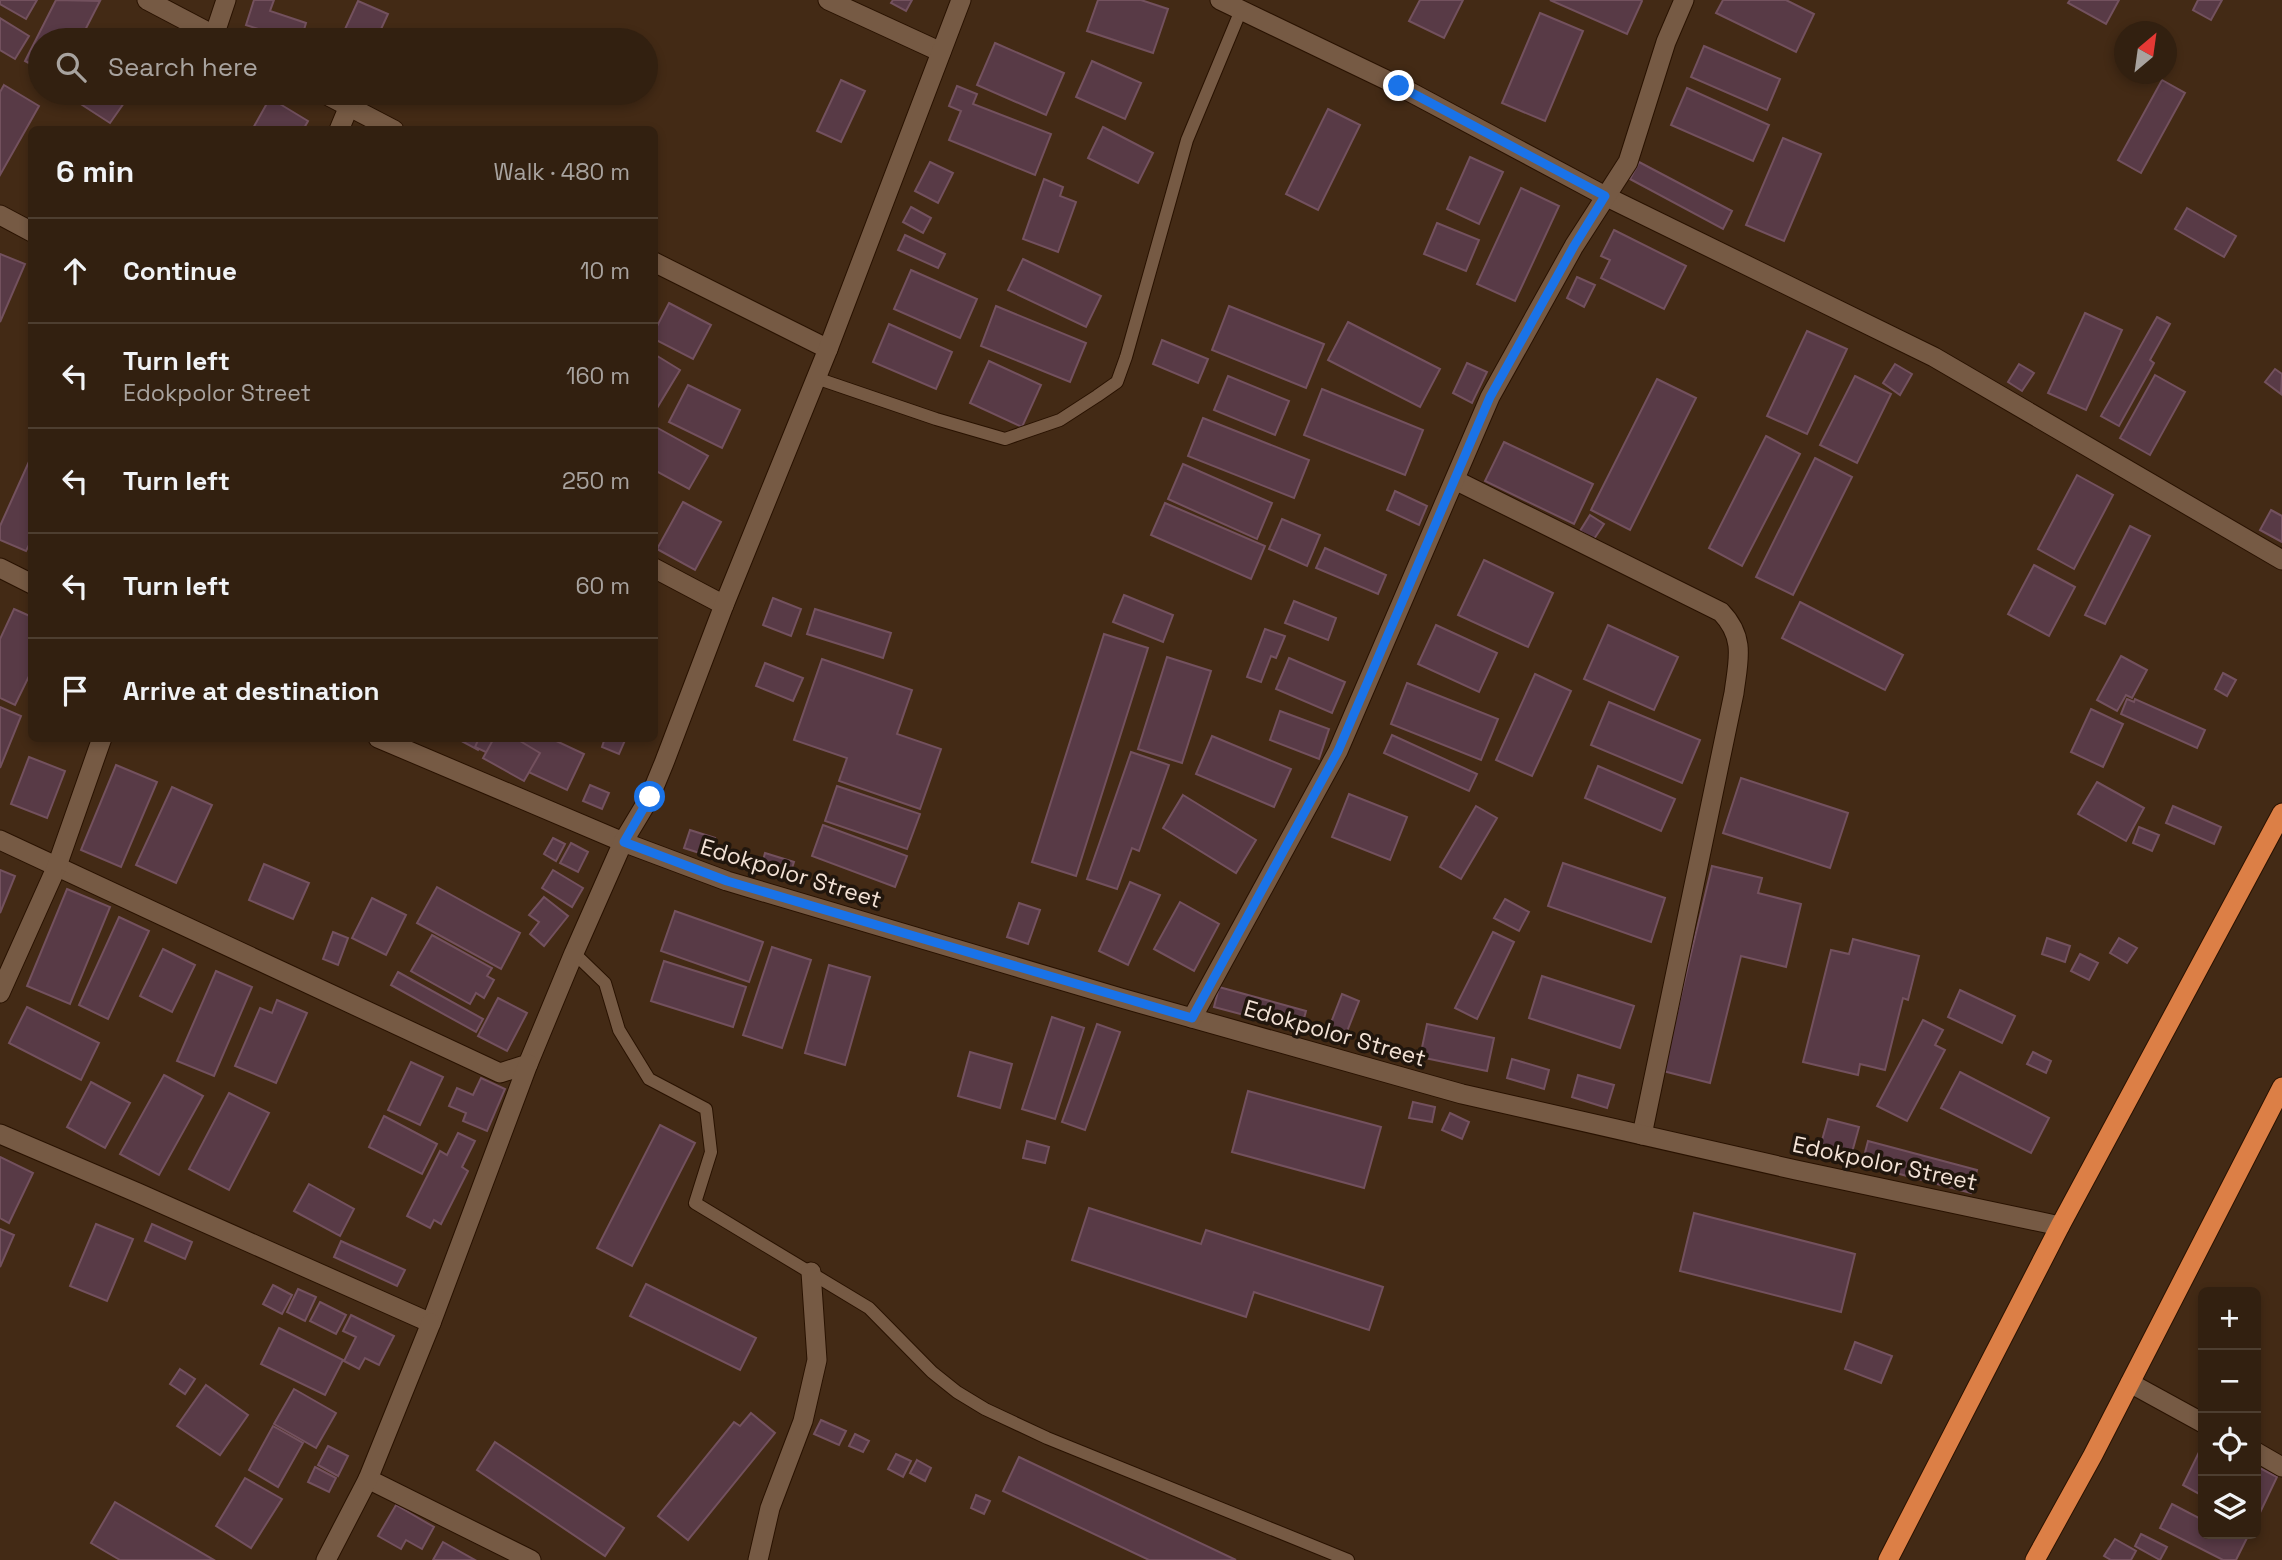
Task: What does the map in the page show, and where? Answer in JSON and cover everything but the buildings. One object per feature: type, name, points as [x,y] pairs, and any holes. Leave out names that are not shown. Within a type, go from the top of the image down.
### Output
[{"type":"highway","points":[[1888,1560],[2060,1226],[2282,813]]},
{"type":"highway","points":[[2035,1560],[2130,1383],[2282,1087]]},
{"type":"street","points":[[147,0],[200,28]]},
{"type":"street","points":[[221,28],[226,0]]},
{"type":"street","points":[[828,0],[941,52]]},
{"type":"street","points":[[326,1560],[368,1479],[431,1323],[528,1064],[574,953],[624,842],[650,797],[724,605],[828,349],[961,0]]},
{"type":"street","points":[[1220,0],[1240,5],[1605,196],[1934,357],[2282,559]]},
{"type":"street","points":[[1192,1018],[1338,751],[1490,397],[1574,246],[1628,162],[1666,42],[1684,0]]},
{"type":"street","points":[[341,126],[349,106],[386,126]]},
{"type":"street","points":[[0,215],[28,230]]},
{"type":"street","points":[[658,264],[828,349]]},
{"type":"street","points":[[1455,480],[1721,612],[1732,623],[1740,646],[1734,693],[1642,1135]]},
{"type":"street","points":[[0,568],[28,582]]},
{"type":"street","points":[[658,570],[724,605]]},
{"type":"street","points":[[0,993],[57,866],[101,742]]},
{"type":"street","name":"Edokpolor Street","points":[[387,742],[624,842],[727,881],[1192,1018],[1462,1094],[2060,1226]]},
{"type":"street","points":[[0,840],[500,1073],[528,1064]]},
{"type":"street","points":[[0,1135],[431,1323]]},
{"type":"street","points":[[758,1560],[771,1508],[803,1421],[817,1360],[811,1272]]},
{"type":"street","points":[[2130,1383],[2198,1420]]},
{"type":"street","points":[[2261,1455],[2282,1467]]},
{"type":"street","points":[[368,1479],[531,1560]]},
{"type":"lane","points":[[816,378],[936,419],[1005,439],[1060,420],[1117,382],[1187,140],[1240,5]]},
{"type":"lane","points":[[574,953],[606,983],[618,1030],[649,1079],[706,1109],[711,1152],[695,1203],[869,1308],[932,1373],[985,1409],[1047,1438],[1348,1560]]},
{"type":"route","points":[[650,797],[624,842],[727,881],[1192,1018],[1338,751],[1490,397],[1605,196],[1399,86]]}]
